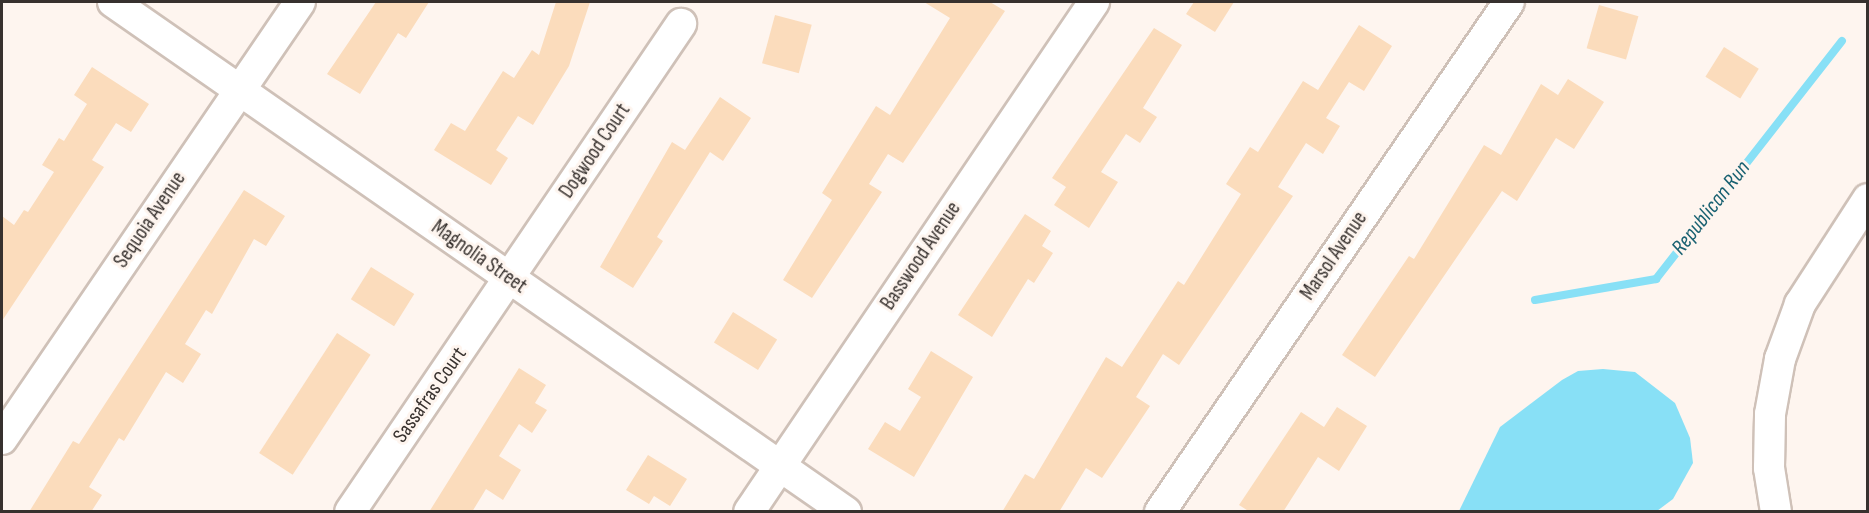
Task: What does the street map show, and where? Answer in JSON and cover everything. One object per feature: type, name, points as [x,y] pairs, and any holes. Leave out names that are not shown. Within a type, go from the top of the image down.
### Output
[{"type":"street","name":"Magnolia Street","points":[[113,2],[846,512]]},
{"type":"street","name":"Sequoia Avenue","points":[[2,439],[300,2]]},
{"type":"street","name":"Basswood Avenue","points":[[748,512],[1095,2]]},
{"type":"street","name":"Marsol Avenue","points":[[1160,512],[1509,2]]},
{"type":"street","name":"Dogwood Court","points":[[510,278],[681,24]]},
{"type":"street","points":[[1776,512],[1769,468],[1770,414],[1780,359],[1800,304],[1868,200]]},
{"type":"street","name":"Sassafras Court","points":[[350,512],[510,278]]},
{"type":"water","points":[[1603,369],[1635,372],[1675,403],[1690,438],[1693,463],[1673,499],[1657,511],[1459,511],[1500,427],[1562,380],[1578,371]]},
{"type":"building","points":[[376,2],[429,2],[406,38],[398,33],[360,94],[327,74]]},
{"type":"building","points":[[556,2],[590,2],[569,66],[533,125],[518,116],[496,150],[508,158],[491,185],[434,150],[451,123],[465,131],[503,71],[514,78],[532,50],[539,55]]},
{"type":"building","points":[[924,2],[990,2],[1005,11],[903,163],[888,154],[869,184],[882,192],[812,298],[783,280],[832,200],[822,193],[876,106],[890,115],[950,18]]},
{"type":"building","points":[[1194,2],[1234,2],[1215,32],[1186,14]]},
{"type":"building","points":[[1599,5],[1638,16],[1626,60],[1587,48]]},
{"type":"building","points":[[775,15],[812,25],[799,73],[762,63]]},
{"type":"building","points":[[1359,25],[1392,46],[1364,91],[1349,82],[1326,118],[1340,126],[1323,154],[1306,143],[1278,187],[1293,196],[1179,365],[1163,354],[1136,397],[1150,406],[1102,478],[1086,468],[1059,512],[1002,512],[1025,474],[1034,479],[1106,357],[1122,367],[1178,281],[1184,285],[1241,194],[1226,184],[1250,147],[1258,152],[1303,81],[1318,90]]},
{"type":"building","points":[[1154,28],[1182,45],[1143,108],[1157,117],[1140,143],[1126,134],[1101,172],[1118,182],[1089,228],[1054,205],[1066,187],[1052,178]]},
{"type":"building","points":[[1724,47],[1759,69],[1740,98],[1705,77]]},
{"type":"building","points":[[92,67],[149,104],[131,132],[116,123],[92,160],[104,167],[2,321],[2,216],[14,225],[24,210],[28,212],[54,172],[42,165],[59,138],[64,141],[87,104],[74,95]]},
{"type":"building","points":[[1568,79],[1604,102],[1574,149],[1556,138],[1517,201],[1502,191],[1375,377],[1342,355],[1409,256],[1414,259],[1484,145],[1501,155],[1541,84],[1558,95]]},
{"type":"building","points":[[720,97],[751,118],[723,161],[710,152],[657,237],[663,241],[633,288],[600,267],[672,142],[685,150]]},
{"type":"building","points":[[244,190],[285,216],[266,246],[254,239],[212,314],[206,310],[185,344],[201,354],[183,383],[166,372],[124,441],[119,438],[89,487],[102,495],[91,512],[29,512],[73,441],[79,444]]},
{"type":"building","points":[[1025,214],[1051,231],[1042,246],[1053,253],[1034,283],[1028,279],[992,337],[958,315]]},
{"type":"building","points":[[371,267],[414,294],[394,326],[351,299]]},
{"type":"building","points":[[733,312],[777,340],[758,370],[714,343]]},
{"type":"building","points":[[337,333],[371,355],[293,475],[259,453]]},
{"type":"building","points":[[931,351],[973,377],[914,477],[868,449],[885,422],[900,431],[921,397],[908,389]]},
{"type":"building","points":[[519,368],[546,385],[535,403],[547,410],[532,433],[519,424],[499,456],[521,470],[503,500],[486,489],[472,512],[429,512]]},
{"type":"building","points":[[1337,407],[1367,426],[1339,471],[1318,457],[1283,512],[1250,512],[1239,505],[1301,412],[1324,427]]},
{"type":"building","points":[[648,455],[687,479],[670,506],[654,496],[649,504],[626,490]]},
{"type":"waterway","name":"Republican Run","points":[[1535,300],[1656,279],[1842,41]]}]
